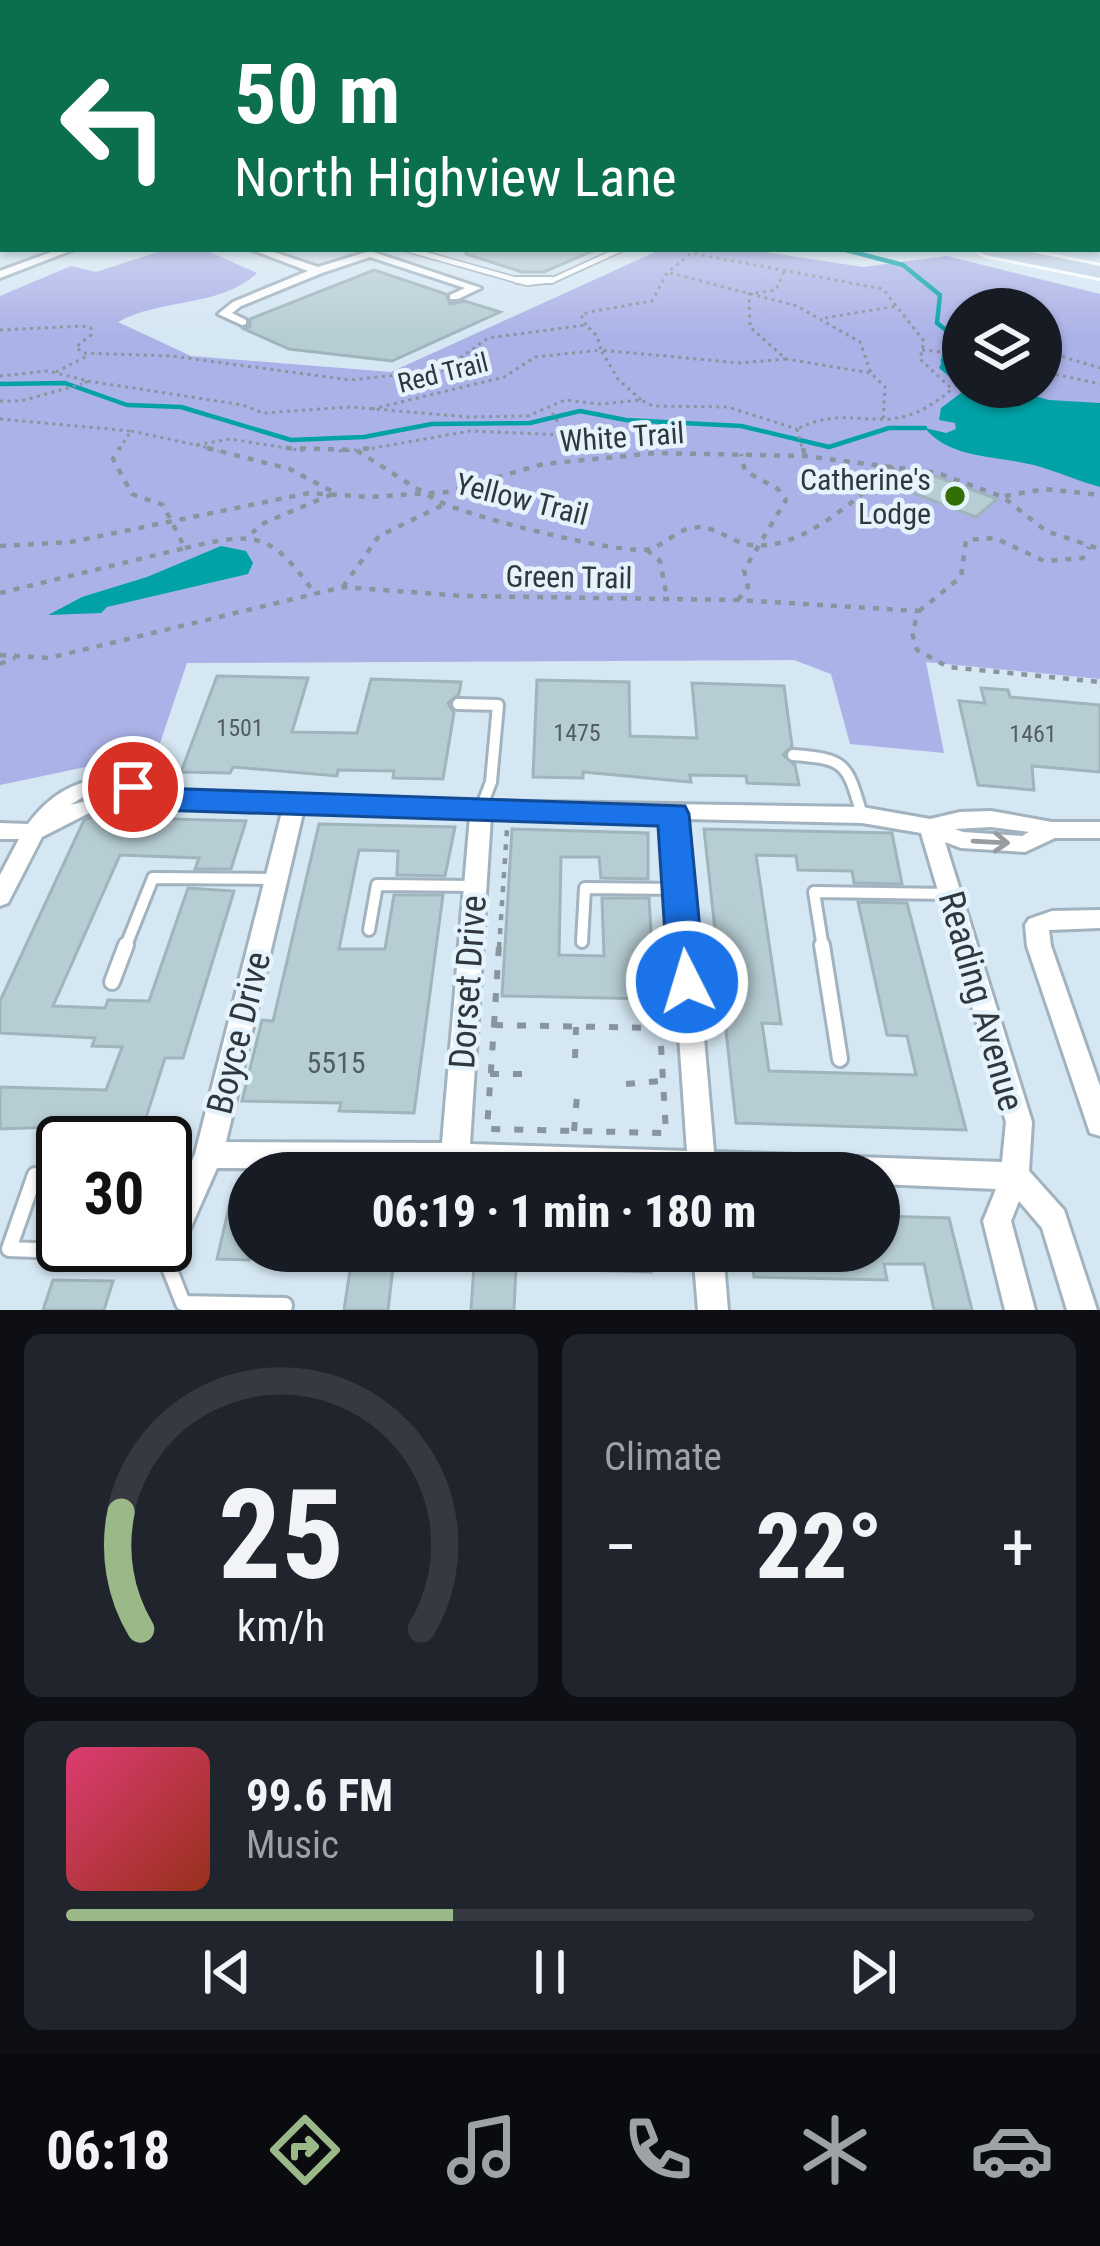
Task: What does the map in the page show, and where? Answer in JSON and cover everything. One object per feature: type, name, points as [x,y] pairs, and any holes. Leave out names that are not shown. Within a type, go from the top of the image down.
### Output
[{"type":"highway","points":[[1000,252],[1100,272]]},
{"type":"highway","points":[[1064,252],[1100,257]]},
{"type":"street","points":[[2,271],[38,252]]},
{"type":"street","points":[[2,271],[61,252]]},
{"type":"street","points":[[264,252],[318,271]]},
{"type":"street","points":[[242,322],[224,314],[237,304],[370,254],[475,288],[454,297]]},
{"type":"street","points":[[0,831],[33,832],[84,807],[139,796],[294,805],[862,815],[930,827],[961,841],[1025,844],[1052,830],[1100,830]]},
{"type":"street","name":"Boyce Drive","points":[[192,1193],[209,1155],[294,805]]},
{"type":"street","name":"Dorset Drive","points":[[455,1152],[481,808]]},
{"type":"street","points":[[674,814],[700,1152]]},
{"type":"street","name":"Reading Avenue","points":[[930,827],[1018,1122],[1015,1176],[997,1221],[1020,1310]]},
{"type":"street","points":[[0,897],[33,832]]},
{"type":"street","points":[[1100,919],[1052,920],[1036,926],[1100,1124]]},
{"type":"street","points":[[209,1155],[228,1155]]},
{"type":"street","points":[[900,1174],[1015,1176],[1054,1220],[1082,1310]]},
{"type":"street","points":[[710,1272],[713,1310]]},
{"type":"lane","points":[[417,252],[527,284],[553,280],[614,252]]},
{"type":"lane","points":[[458,704],[499,705],[491,782],[481,808]]},
{"type":"lane","points":[[794,755],[832,758],[849,770],[862,815]]},
{"type":"lane","points":[[112,982],[153,878],[276,879]]},
{"type":"lane","points":[[369,930],[377,885],[475,886]]},
{"type":"lane","points":[[582,942],[585,888],[679,889]]},
{"type":"lane","points":[[840,1059],[814,892],[951,894]]},
{"type":"lane","points":[[35,1175],[9,1249],[36,1250]]},
{"type":"lane","points":[[171,1272],[183,1303],[285,1305],[284,1310]]},
{"type":"path","points":[[641,400],[618,379],[597,335],[580,315],[652,301],[653,290],[681,256],[691,253],[883,289],[924,341],[920,359],[952,388],[926,414],[908,422],[820,419],[797,429],[806,456]]},
{"type":"path","points":[[748,294],[776,290],[784,272]]},
{"type":"path","points":[[670,273],[824,318],[860,342],[871,373],[885,386],[883,423]]},
{"type":"path","points":[[748,294],[750,327],[785,359]]},
{"type":"path","points":[[824,318],[897,306]]},
{"type":"path","points":[[0,330],[91,328],[91,335],[76,347],[83,353],[172,356],[350,380],[443,370],[468,348],[498,334],[586,325]]},
{"type":"path","name":"Red Trail","points":[[368,410],[504,377],[535,357],[601,350],[646,350],[749,365],[785,359],[871,373]]},
{"type":"path","points":[[922,350],[942,352]]},
{"type":"path","points":[[0,376],[56,372],[95,352]]},
{"type":"path","points":[[1062,355],[1100,368]]},
{"type":"path","points":[[56,372],[85,383],[243,405],[263,413],[368,410]]},
{"type":"path","points":[[1062,375],[1100,384]]},
{"type":"path","points":[[0,401],[85,383]]},
{"type":"path","name":"Red Trail","points":[[368,410],[528,416],[565,400],[600,404],[641,400],[652,406],[728,407],[797,429]]},
{"type":"path","points":[[550,410],[580,457]]},
{"type":"path","points":[[0,419],[131,430],[290,469],[335,493]]},
{"type":"path","points":[[131,430],[113,459],[132,494],[163,505],[184,548]]},
{"type":"path","name":"Yellow Trail","points":[[356,450],[470,431],[565,434]]},
{"type":"path","points":[[196,445],[230,439],[313,452],[356,450]]},
{"type":"path","name":"Yellow Trail","points":[[356,450],[445,504],[556,535],[647,550]]},
{"type":"path","points":[[738,600],[748,587],[744,570],[786,500],[778,489],[745,471],[741,454]]},
{"type":"path","name":"White Trail","points":[[0,546],[71,542],[249,503],[335,493],[428,495],[580,457],[741,454],[806,456],[938,473],[1003,497],[1046,531],[1100,549]]},
{"type":"path","points":[[668,598],[660,561],[647,550],[691,528],[719,530],[730,543],[756,548],[794,538],[895,466]]},
{"type":"path","name":"White Trail","points":[[1003,497],[1045,489],[1100,496]]},
{"type":"path","points":[[0,593],[252,533],[335,493]]},
{"type":"path","points":[[343,587],[379,536],[445,504]]},
{"type":"path","points":[[252,533],[284,548],[314,592]]},
{"type":"path","points":[[1089,547],[1083,558],[1058,561],[1032,558],[1003,539],[985,535],[966,541],[961,577],[919,611],[912,632],[917,650],[948,667],[1100,682]]},
{"type":"path","name":"Green Trail","points":[[0,655],[49,658],[343,587],[464,596],[738,600],[919,611]]},
{"type":"path","points":[[0,664],[14,658]]},
{"type":"path","points":[[507,829],[487,1129],[667,1133],[657,910]]},
{"type":"path","points":[[494,1025],[660,1028]]},
{"type":"path","points":[[575,1058],[576,1027]]},
{"type":"path","points":[[490,1073],[530,1073]]},
{"type":"path","points":[[626,1084],[663,1081]]},
{"type":"path","points":[[574,1131],[577,1096]]},
{"type":"shaded area","points":[[158,252],[210,252],[257,273],[227,292],[118,322],[191,356],[391,372],[655,252],[765,252],[863,267],[947,256],[1100,294],[1100,679],[926,662],[944,753],[850,744],[831,674],[794,660],[187,663],[157,752],[0,785],[0,296],[71,266],[96,272]]},
{"type":"shaded area","points":[[1062,401],[1100,403],[1100,487],[1034,465],[947,446],[925,428],[946,433],[956,429],[955,423],[939,420],[941,408],[1062,408]]},
{"type":"shaded area","points":[[221,546],[246,551],[253,563],[248,574],[107,607],[101,613],[48,615],[82,597],[147,577]]},
{"type":"building","points":[[590,252],[544,272],[522,272],[466,254]]},
{"type":"building","points":[[374,270],[446,294],[450,304],[465,301],[500,312],[392,361],[289,349],[244,329],[250,327],[250,319]]},
{"type":"building","name":"Catherine's Lodge","points":[[935,476],[997,499],[976,517],[913,493]]},
{"type":"building","points":[[217,676],[308,678],[292,732],[357,733],[371,679],[461,682],[459,694],[448,703],[454,713],[443,779],[393,778],[394,771],[338,770],[337,776],[233,767],[230,773],[181,772]]},
{"type":"building","points":[[537,680],[629,682],[630,736],[697,738],[692,683],[784,686],[792,746],[783,755],[795,765],[799,785],[747,783],[746,776],[690,775],[691,782],[583,772],[583,778],[533,777]]},
{"type":"building","points":[[981,688],[1008,690],[1010,697],[1100,705],[1100,772],[1032,766],[1034,790],[978,785],[959,701],[985,703]]},
{"type":"building","points":[[84,820],[246,821],[231,869],[195,869],[199,858],[120,855],[53,1006],[105,1008],[108,1000],[149,1001],[188,888],[234,891],[183,1058],[165,1058],[147,1116],[36,1116],[36,1128],[0,1129],[0,1087],[106,1090],[122,1047],[92,1046],[95,1038],[0,1033],[0,1001]]},
{"type":"building","points":[[319,824],[455,827],[445,876],[397,875],[398,851],[359,850],[339,949],[385,949],[394,895],[443,895],[414,1113],[339,1111],[341,1103],[242,1101],[262,1020],[273,1021]]},
{"type":"building","points":[[512,829],[648,833],[648,879],[601,878],[599,857],[561,857],[559,955],[604,956],[602,898],[649,898],[655,999],[502,996]]},
{"type":"building","points":[[704,829],[892,833],[902,884],[854,883],[852,871],[798,870],[796,856],[756,855],[781,1024],[762,1023],[769,1071],[916,1075],[907,1036],[887,1035],[858,902],[907,903],[966,1130],[736,1123]]},
{"type":"building","points":[[228,1211],[228,1259],[217,1259]]},
{"type":"building","points":[[900,1217],[949,1218],[972,1310],[934,1310],[924,1264],[900,1264]]},
{"type":"building","points":[[350,1272],[393,1272],[388,1310],[344,1310]]},
{"type":"building","points":[[474,1272],[516,1272],[514,1310],[471,1310]]},
{"type":"building","points":[[753,1272],[886,1272],[887,1280],[754,1277]]},
{"type":"building","points":[[53,1280],[113,1281],[104,1310],[43,1310]]},
{"type":"waterway","points":[[853,252],[903,265],[940,295],[937,323],[942,327]]},
{"type":"waterway","points":[[0,384],[65,383],[127,405],[181,407],[291,440],[364,437],[432,424],[530,423],[580,411],[626,420],[741,426],[829,447],[889,428],[925,428]]},
{"type":"place","name":"Catherine's Lodge","points":[[955,496]]},
{"type":"route","points":[[133,787],[139,796],[157,799],[674,814],[687,982]]}]
